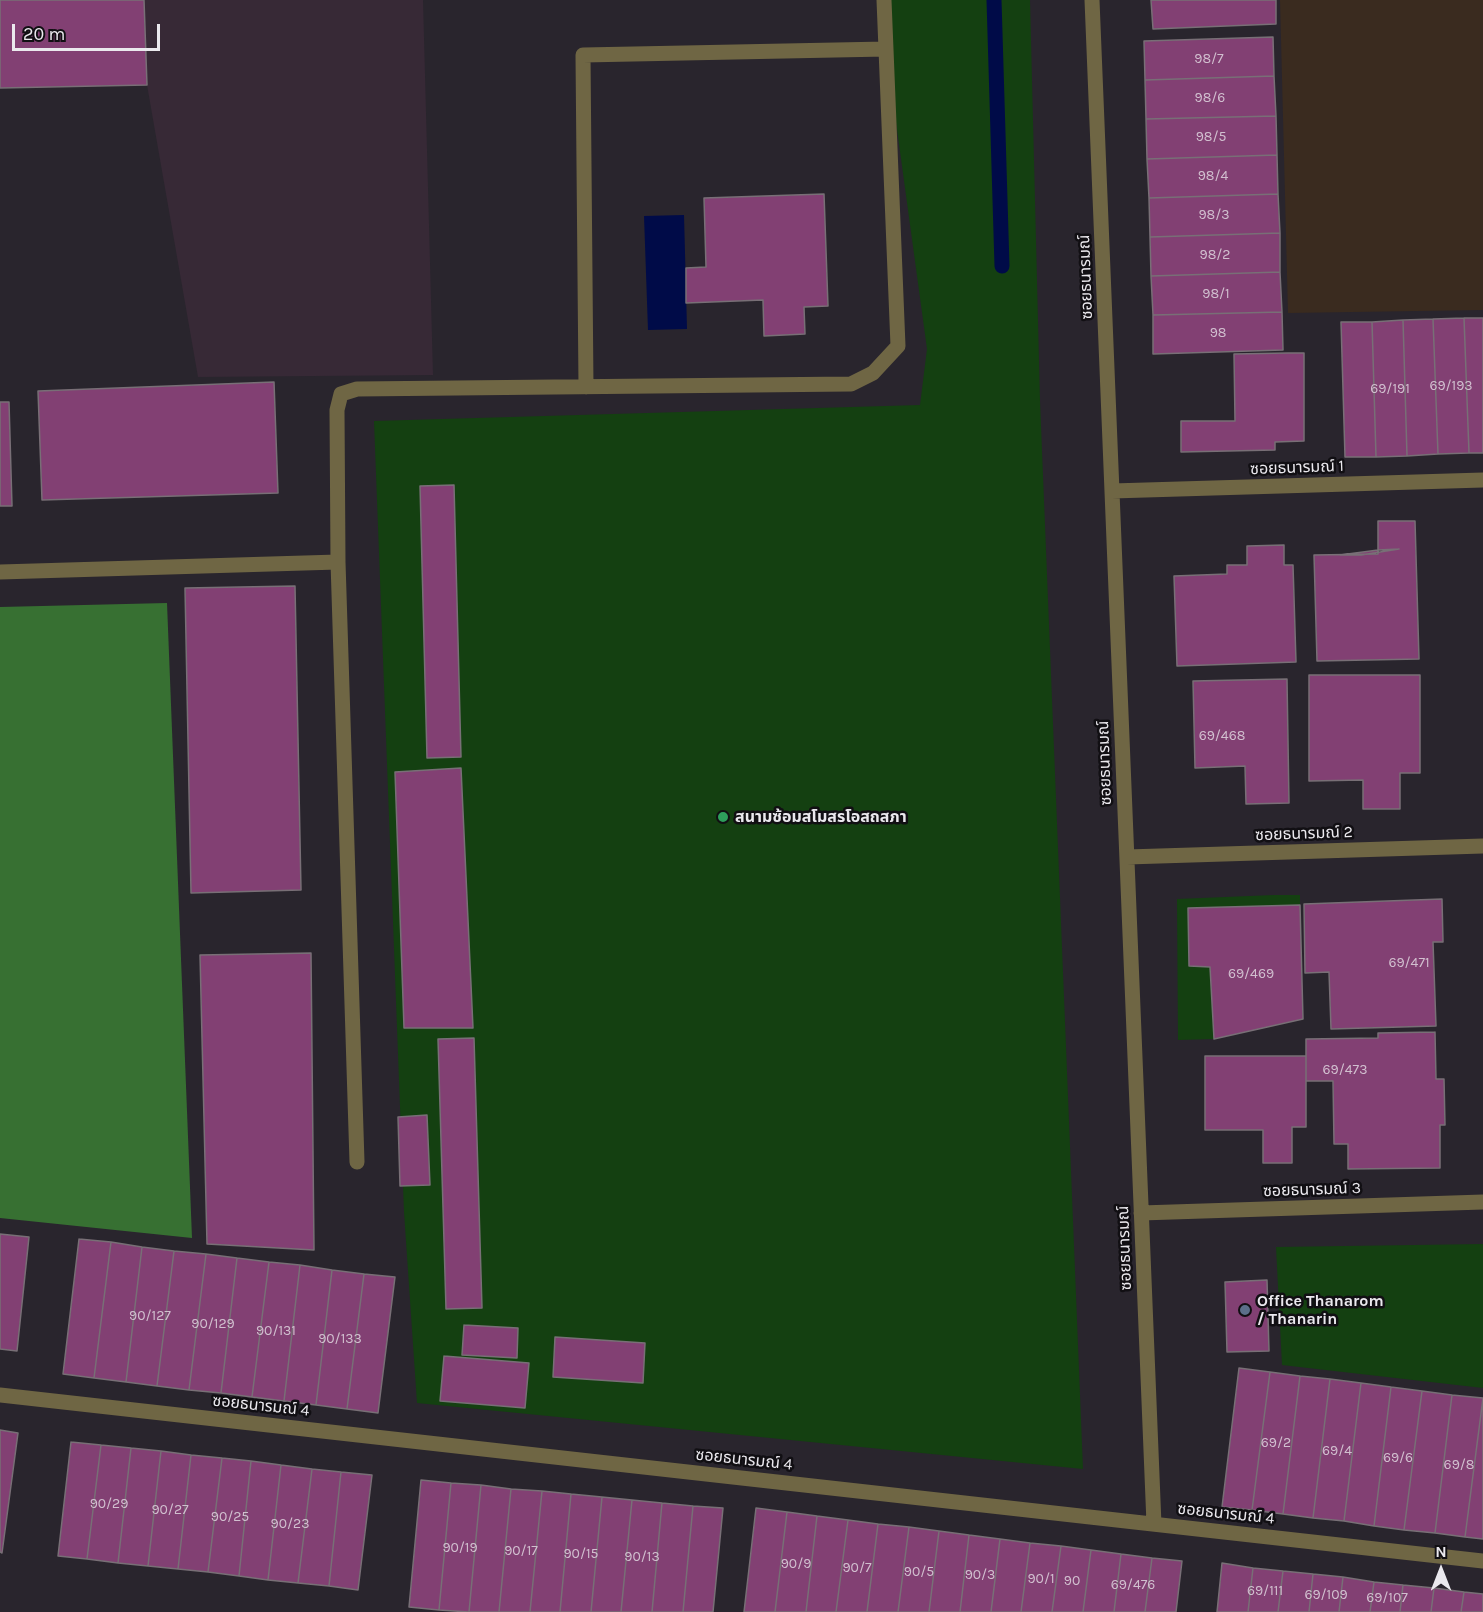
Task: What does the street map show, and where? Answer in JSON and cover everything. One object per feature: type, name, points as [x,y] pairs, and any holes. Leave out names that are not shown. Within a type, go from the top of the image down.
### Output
[{"type":"street","points":[[357,1162],[338,562],[337,410],[341,394],[357,389],[851,384],[873,374],[898,346],[885,0]]},
{"type":"street","name":"ซอยธนารมณ์","points":[[1092,0],[1154,1524]]},
{"type":"street","points":[[586,387],[584,55],[886,49]]},
{"type":"street","name":"ซอยธนารมณ์ 1","points":[[1112,491],[1483,480]]},
{"type":"street","points":[[0,572],[338,562]]},
{"type":"street","name":"ซอยธนารมณ์ 2","points":[[1127,857],[1483,846]]},
{"type":"street","name":"ซอยธนารมณ์ 3","points":[[1141,1213],[1483,1202]]},
{"type":"street","name":"ซอยธนารมณ์ 4","points":[[0,1395],[1483,1561]]},
{"type":"shaded area","points":[[144,0],[423,0],[433,375],[198,377],[147,85]]},
{"type":"shaded area","points":[[1280,0],[1483,0],[1483,310],[1288,313]]},
{"type":"shaded area","points":[[684,215],[687,329],[648,330],[644,216]]},
{"type":"green space","name":"สนามซ้อมสโมสรโอสถสภา","points":[[884,0],[1030,0],[1040,401],[1083,1469],[417,1403],[404,1212],[374,421],[920,405],[927,349],[886,49]]},
{"type":"green space","points":[[167,603],[192,1238],[0,1218],[0,607]]},
{"type":"green space","points":[[1300,895],[1300,905],[1188,908],[1189,966],[1210,967],[1214,1039],[1178,1040],[1177,899]]},
{"type":"green space","points":[[1483,1244],[1483,1388],[1282,1365],[1276,1247]]},
{"type":"building","points":[[0,0],[144,0],[147,85],[0,88]]},
{"type":"building","points":[[1151,0],[1276,0],[1276,24],[1153,29]]},
{"type":"building","points":[[1273,37],[1274,76],[1145,80],[1144,41]]},
{"type":"building","points":[[1274,76],[1276,116],[1146,119],[1145,80]]},
{"type":"building","points":[[1276,116],[1277,155],[1147,159],[1146,119]]},
{"type":"building","points":[[1277,155],[1278,194],[1149,198],[1147,159]]},
{"type":"building","points":[[824,194],[828,306],[804,307],[805,334],[764,336],[763,300],[686,303],[686,268],[706,267],[704,198]]},
{"type":"building","points":[[1278,194],[1280,233],[1150,237],[1149,198]]},
{"type":"building","points":[[1280,233],[1280,272],[1151,276],[1150,237]]},
{"type":"building","points":[[1280,272],[1282,312],[1153,315],[1151,276]]},
{"type":"building","points":[[1282,312],[1283,350],[1153,354],[1153,315]]},
{"type":"building","points":[[1464,318],[1483,318],[1483,453],[1469,453]]},
{"type":"building","points":[[1464,318],[1469,453],[1438,454],[1433,319]]},
{"type":"building","points":[[1433,319],[1438,454],[1407,456],[1403,320]]},
{"type":"building","points":[[1403,320],[1407,456],[1376,457],[1372,322]]},
{"type":"building","points":[[1341,322],[1372,322],[1376,457],[1345,457]]},
{"type":"building","points":[[1304,353],[1304,441],[1275,442],[1275,450],[1181,452],[1181,421],[1235,421],[1234,354]]},
{"type":"building","points":[[274,382],[278,493],[42,500],[38,391]]},
{"type":"building","points":[[0,402],[9,402],[12,506],[0,506]]},
{"type":"building","points":[[454,485],[461,757],[427,758],[420,486]]},
{"type":"building","points":[[1378,521],[1415,521],[1419,659],[1317,661],[1314,555],[1378,554]]},
{"type":"building","points":[[1284,545],[1284,565],[1293,565],[1296,662],[1177,666],[1174,576],[1227,574],[1227,565],[1247,565],[1247,546]]},
{"type":"building","points":[[1399,549],[1361,555],[1340,555],[1378,550]]},
{"type":"building","points":[[295,586],[301,890],[191,893],[185,588]]},
{"type":"building","points":[[1309,675],[1420,675],[1420,773],[1400,773],[1400,809],[1363,809],[1363,780],[1309,781]]},
{"type":"building","points":[[1287,679],[1289,803],[1246,804],[1245,766],[1195,768],[1193,681]]},
{"type":"building","points":[[461,768],[473,1028],[404,1028],[395,772]]},
{"type":"building","points":[[1442,899],[1443,942],[1433,942],[1436,1026],[1331,1029],[1329,972],[1305,973],[1304,904]]},
{"type":"building","points":[[1300,905],[1303,1019],[1214,1039],[1210,967],[1189,966],[1188,908]]},
{"type":"building","points":[[311,953],[314,1250],[207,1244],[200,955]]},
{"type":"building","points":[[1435,1032],[1436,1079],[1444,1079],[1445,1125],[1440,1125],[1440,1168],[1348,1169],[1348,1144],[1334,1144],[1333,1081],[1306,1081],[1306,1039],[1378,1038],[1378,1033]]},
{"type":"building","points":[[474,1038],[482,1308],[446,1309],[438,1039]]},
{"type":"building","points":[[1205,1056],[1306,1056],[1306,1127],[1292,1127],[1292,1163],[1263,1163],[1263,1130],[1205,1130]]},
{"type":"building","points":[[427,1115],[430,1185],[400,1186],[398,1117]]},
{"type":"building","points":[[0,1234],[29,1237],[17,1351],[0,1349]]},
{"type":"building","points":[[79,1239],[111,1242],[94,1378],[63,1374]]},
{"type":"building","points":[[111,1242],[142,1247],[126,1382],[94,1378]]},
{"type":"building","points":[[142,1247],[174,1251],[157,1386],[126,1382]]},
{"type":"building","points":[[174,1251],[206,1254],[189,1390],[157,1386]]},
{"type":"building","points":[[206,1254],[237,1258],[221,1393],[189,1390]]},
{"type":"building","points":[[237,1258],[269,1262],[252,1397],[221,1393]]},
{"type":"building","points":[[269,1262],[300,1265],[284,1401],[252,1397]]},
{"type":"building","points":[[300,1265],[332,1270],[316,1405],[284,1401]]},
{"type":"building","points":[[332,1270],[364,1274],[347,1409],[316,1405]]},
{"type":"building","points":[[364,1274],[395,1277],[378,1413],[347,1409]]},
{"type":"building","points":[[1267,1280],[1269,1351],[1227,1352],[1225,1282]]},
{"type":"building","points":[[464,1325],[518,1328],[517,1358],[462,1355]]},
{"type":"building","points":[[555,1337],[645,1343],[643,1383],[553,1377]]},
{"type":"building","points":[[444,1356],[529,1363],[525,1408],[440,1401]]},
{"type":"building","points":[[1239,1368],[1270,1372],[1252,1510],[1222,1507]]},
{"type":"building","points":[[1270,1372],[1300,1376],[1283,1514],[1252,1510]]},
{"type":"building","points":[[1300,1376],[1330,1379],[1313,1518],[1283,1514]]},
{"type":"building","points":[[1330,1379],[1361,1383],[1344,1521],[1313,1518]]},
{"type":"building","points":[[1361,1383],[1391,1387],[1374,1526],[1344,1521]]},
{"type":"building","points":[[1391,1387],[1422,1391],[1404,1530],[1374,1526]]},
{"type":"building","points":[[1422,1391],[1452,1395],[1435,1533],[1404,1530]]},
{"type":"building","points":[[1452,1395],[1483,1398],[1465,1537],[1435,1533]]},
{"type":"building","points":[[1483,1398],[1483,1539],[1465,1537]]},
{"type":"building","points":[[0,1430],[18,1433],[2,1553],[0,1552]]},
{"type":"building","points":[[71,1442],[101,1445],[87,1559],[58,1556]]},
{"type":"building","points":[[101,1445],[131,1448],[118,1563],[87,1559]]},
{"type":"building","points":[[131,1448],[161,1451],[148,1566],[118,1563]]},
{"type":"building","points":[[161,1451],[191,1455],[178,1569],[148,1566]]},
{"type":"building","points":[[191,1455],[222,1458],[208,1572],[178,1569]]},
{"type":"building","points":[[222,1458],[251,1461],[239,1576],[208,1572]]},
{"type":"building","points":[[251,1461],[281,1465],[268,1580],[239,1576]]},
{"type":"building","points":[[281,1465],[312,1469],[298,1583],[268,1580]]},
{"type":"building","points":[[312,1469],[341,1472],[329,1586],[298,1583]]},
{"type":"building","points":[[341,1472],[372,1475],[358,1590],[329,1586]]},
{"type":"building","points":[[421,1480],[451,1483],[439,1610],[409,1607]]},
{"type":"building","points":[[451,1483],[481,1485],[469,1612],[439,1610]]},
{"type":"building","points":[[481,1485],[511,1489],[499,1612],[469,1612]]},
{"type":"building","points":[[511,1489],[542,1491],[530,1612],[499,1612]]},
{"type":"building","points":[[542,1491],[571,1494],[560,1612],[530,1612]]},
{"type":"building","points":[[571,1494],[602,1497],[591,1612],[560,1612]]},
{"type":"building","points":[[602,1497],[632,1500],[621,1612],[591,1612]]},
{"type":"building","points":[[632,1500],[662,1503],[652,1612],[621,1612]]},
{"type":"building","points":[[662,1503],[693,1506],[683,1612],[652,1612]]},
{"type":"building","points":[[693,1506],[723,1508],[713,1612],[683,1612]]},
{"type":"building","points":[[756,1508],[787,1512],[775,1612],[744,1612]]},
{"type":"building","points":[[787,1512],[817,1516],[806,1612],[775,1612]]},
{"type":"building","points":[[817,1516],[848,1520],[836,1612],[806,1612]]},
{"type":"building","points":[[848,1520],[878,1524],[867,1612],[836,1612]]},
{"type":"building","points":[[878,1524],[909,1527],[898,1612],[867,1612]]},
{"type":"building","points":[[909,1527],[939,1531],[929,1612],[898,1612]]},
{"type":"building","points":[[939,1531],[969,1535],[960,1612],[929,1612]]},
{"type":"building","points":[[969,1535],[1000,1539],[991,1612],[960,1612]]},
{"type":"building","points":[[1000,1539],[1030,1543],[1021,1612],[991,1612]]},
{"type":"building","points":[[1030,1543],[1061,1546],[1052,1612],[1021,1612]]},
{"type":"building","points":[[1061,1546],[1091,1550],[1083,1612],[1052,1612]]},
{"type":"building","points":[[1091,1550],[1121,1554],[1114,1612],[1083,1612]]},
{"type":"building","points":[[1121,1554],[1152,1558],[1145,1612],[1114,1612]]},
{"type":"building","points":[[1152,1558],[1182,1561],[1176,1612],[1145,1612]]},
{"type":"building","points":[[1222,1563],[1253,1568],[1248,1612],[1217,1612]]},
{"type":"building","points":[[1253,1568],[1283,1571],[1278,1612],[1248,1612]]},
{"type":"building","points":[[1283,1571],[1313,1574],[1309,1612],[1278,1612]]},
{"type":"building","points":[[1313,1574],[1343,1577],[1339,1612],[1309,1612]]},
{"type":"building","points":[[1343,1577],[1374,1582],[1370,1612],[1339,1612]]},
{"type":"building","points":[[1374,1582],[1403,1585],[1400,1612],[1370,1612]]},
{"type":"building","points":[[1403,1585],[1434,1588],[1431,1612],[1400,1612]]},
{"type":"building","points":[[1434,1588],[1464,1592],[1461,1612],[1431,1612]]},
{"type":"building","points":[[1464,1592],[1483,1594],[1483,1612],[1461,1612]]},
{"type":"waterway","points":[[994,0],[1002,266]]},
{"type":"place","name":"สนามซ้อมสโมสรโอสถสภา","points":[[723,817]]},
{"type":"place","name":"Office Thanarom / Thanarin","points":[[1245,1310]]}]
